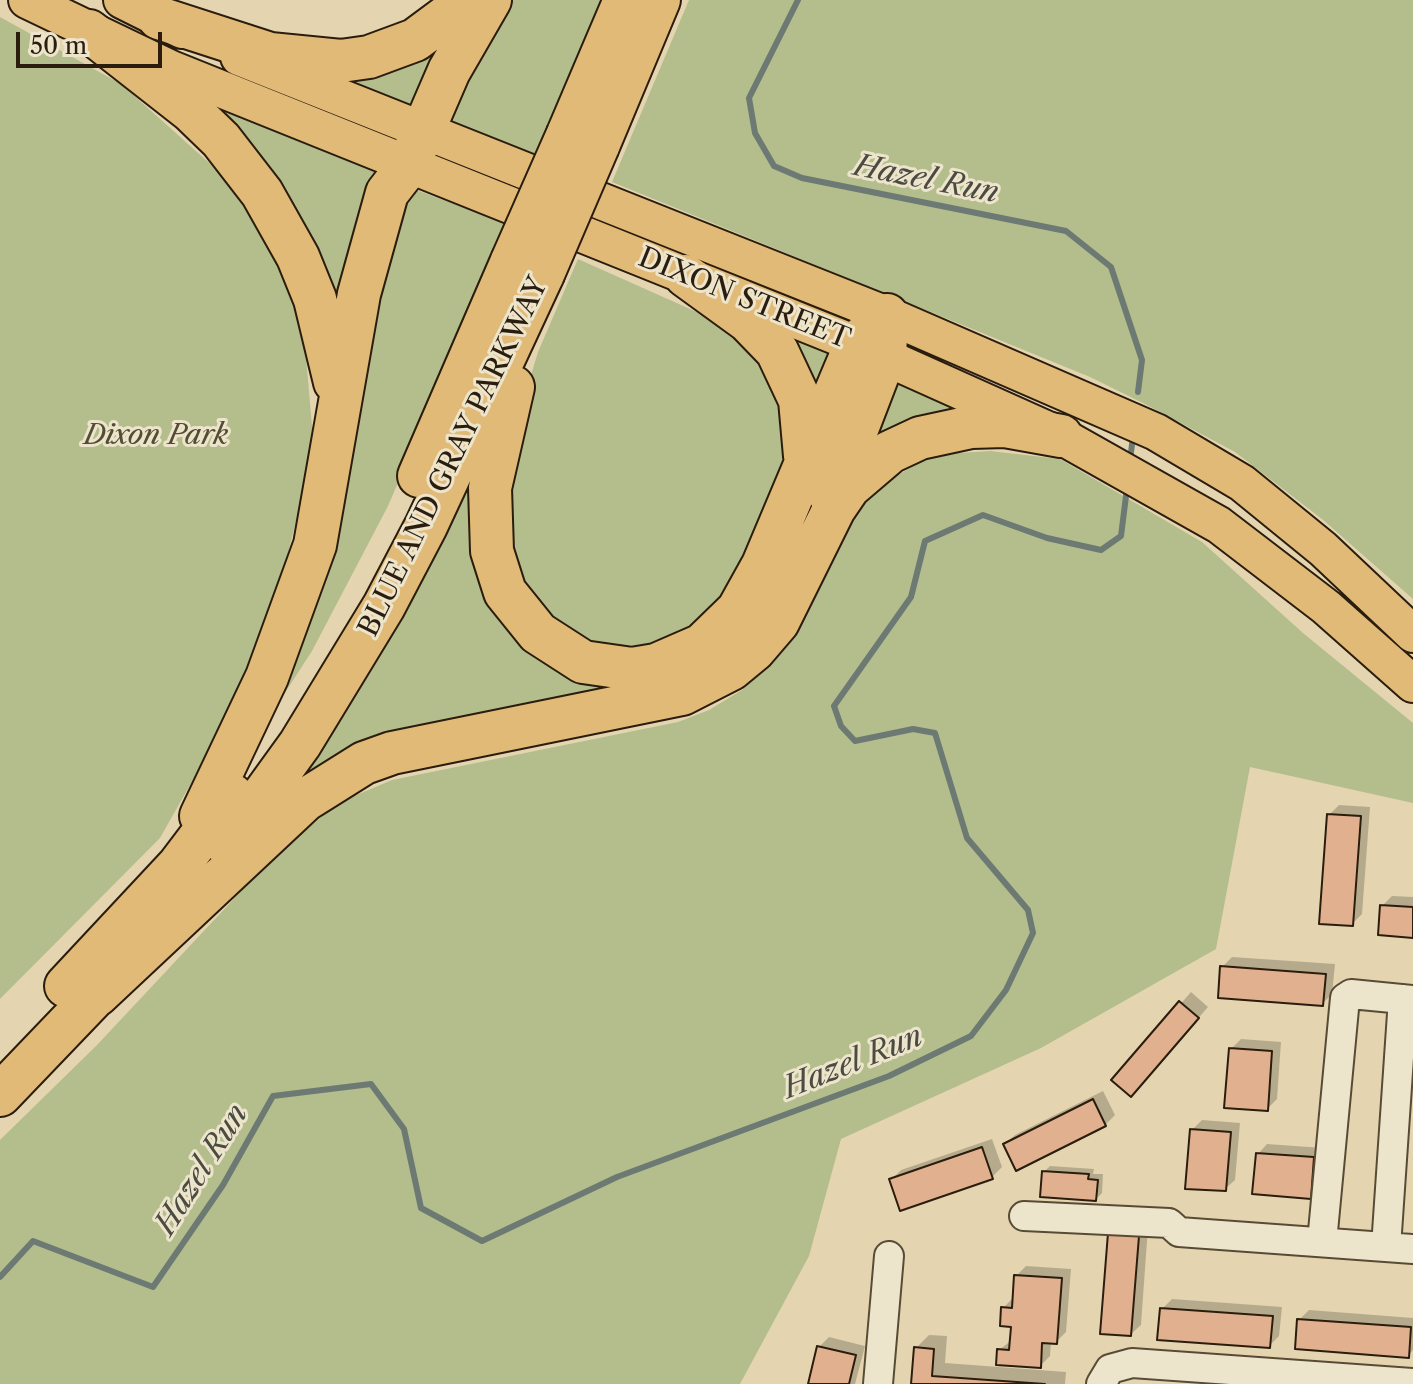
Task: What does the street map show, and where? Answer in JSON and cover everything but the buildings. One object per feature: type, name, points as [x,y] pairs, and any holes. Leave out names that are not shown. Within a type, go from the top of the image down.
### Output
[{"type":"highway","points":[[159,18],[270,54],[341,61],[369,57],[415,40],[469,0]]},
{"type":"highway","points":[[179,865],[267,677],[291,617],[318,532],[368,254],[387,193],[416,149],[449,71],[490,0]]},
{"type":"highway","name":"BLUE AND GRAY PARKWAY","points":[[583,140],[625,0]]},
{"type":"highway","name":"BLUE AND GRAY PARKWAY","points":[[0,1095],[97,995],[193,888],[248,818],[349,668],[426,526],[528,267],[583,140],[659,0]]},
{"type":"highway","points":[[89,31],[191,111],[221,140],[262,193],[298,257],[315,299],[328,344],[339,417]]},
{"type":"highway","points":[[528,267],[495,453],[489,523],[496,572],[505,592],[538,633],[583,662],[632,669],[680,657],[702,645],[731,618],[754,586],[805,466],[876,338]]},
{"type":"highway","name":"BLUE AND GRAY PARKWAY","points":[[0,1056],[179,865],[270,741],[348,617],[528,267]]},
{"type":"highway","points":[[686,276],[748,321],[777,351],[800,400],[805,466]]},
{"type":"highway","points":[[814,547],[876,338]]},
{"type":"highway","points":[[97,995],[305,800],[364,763],[392,753],[682,694],[731,669],[754,650],[778,622],[814,547],[849,487],[890,452],[920,438],[971,427],[1005,426],[1061,436]]},
{"type":"main road","name":"DIXON STREET","points":[[27,0],[171,69],[416,149],[876,338],[1202,514],[1326,607],[1413,684]]},
{"type":"main road","name":"DIXON STREET","points":[[122,0],[416,149],[686,276],[876,338],[1064,390],[1201,457],[1242,483],[1323,549],[1413,634]]},
{"type":"street","points":[[1024,1216],[1169,1223],[1179,1232],[1399,1248],[1408,999],[1351,994],[1345,998],[1322,1242]]},
{"type":"street","points":[[878,1384],[889,1256]]},
{"type":"street","points":[[1101,1384],[1110,1369],[1132,1363],[1413,1383]]},
{"type":"green space","points":[[503,0],[604,0],[535,161],[438,123]]},
{"type":"green space","points":[[689,0],[1413,0],[1413,599],[1322,519],[1235,452],[1147,405],[1090,377],[612,182]]},
{"type":"green space","name":"Dixon Park","points":[[0,17],[121,84],[235,186],[301,300],[314,449],[279,589],[228,718],[160,838],[0,999]]},
{"type":"green space","points":[[454,32],[419,114],[311,69]]},
{"type":"green space","points":[[174,84],[382,170],[341,358]]},
{"type":"green space","points":[[408,187],[509,224],[388,506],[312,651],[268,719],[368,300]]},
{"type":"green space","points":[[578,259],[699,313],[730,332],[770,377],[784,411],[790,447],[782,483],[719,614],[646,654],[560,644],[502,549],[519,414],[538,352]]},
{"type":"green space","points":[[763,320],[838,349],[818,406]]},
{"type":"green space","points":[[864,372],[778,588],[719,660],[300,782],[328,736],[475,461],[520,630],[678,668]]},
{"type":"green space","points":[[888,374],[1006,418],[872,452]]},
{"type":"green space","points":[[990,451],[1060,459],[1202,542],[1303,633],[1413,723],[1413,803],[1250,767],[1216,949],[1041,1048],[841,1139],[809,1256],[740,1384],[0,1384],[0,1140],[97,1045],[275,855],[340,802],[392,780],[678,722],[709,710],[742,690],[781,650],[836,534],[875,488],[919,463],[944,454]]},
{"type":"waterway","name":"Hazel Run","points":[[798,0],[749,98],[755,133],[774,166],[802,178],[1066,231],[1111,267],[1142,360],[1138,392]]},
{"type":"waterway","name":"Hazel Run","points":[[1130,461],[1133,436]]},
{"type":"waterway","name":"Hazel Run","points":[[0,1277],[33,1241],[153,1287],[223,1185],[273,1096],[371,1084],[404,1129],[421,1208],[482,1241],[617,1177],[889,1076],[971,1036],[1006,990],[1033,933],[1028,910],[967,838],[935,733],[913,729],[855,741],[841,726],[834,706],[911,597],[925,541],[983,515],[1047,538],[1101,550],[1121,536],[1127,488]]}]
